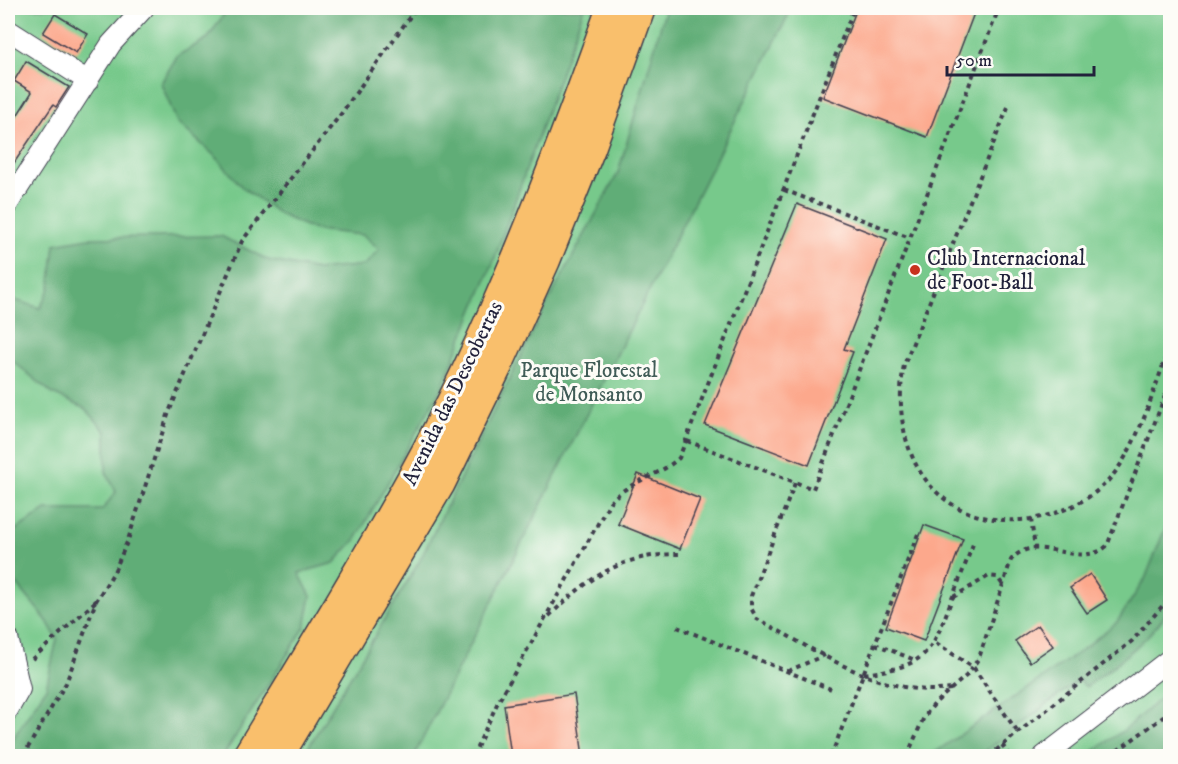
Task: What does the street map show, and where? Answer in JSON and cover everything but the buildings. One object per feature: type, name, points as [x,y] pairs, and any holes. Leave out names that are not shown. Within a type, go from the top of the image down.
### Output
[{"type":"main road","name":"Avenida das Descobertas","points":[[248,756],[413,478],[473,356],[542,198],[612,8]]},
{"type":"main road","name":"Avenida das Descobertas","points":[[278,756],[440,483],[492,377],[545,260],[640,8]]},
{"type":"street","points":[[8,204],[111,44],[144,8]]},
{"type":"street","points":[[8,30],[88,81]]},
{"type":"street","points":[[8,638],[20,689],[8,710]]},
{"type":"street","points":[[1044,756],[1170,659]]},
{"type":"path","points":[[23,756],[66,683],[96,601],[114,572],[128,540],[169,412],[242,241],[341,114],[416,8]]},
{"type":"path","points":[[473,756],[497,704],[610,502],[622,489],[672,465],[679,458],[854,8]]},
{"type":"path","points":[[687,441],[813,489],[999,8]]},
{"type":"path","points":[[1008,107],[904,365],[899,388],[904,438],[912,460],[925,481],[943,499],[968,512],[992,518],[1031,518],[1067,509],[1087,497],[1117,469],[1128,454],[1170,346]]},
{"type":"path","points":[[784,190],[910,238]]},
{"type":"path","points":[[907,756],[924,717],[974,668],[1011,560],[1016,554],[1035,548],[1091,556],[1107,546],[1170,383]]},
{"type":"path","points":[[795,483],[751,596],[751,608],[757,619],[863,674],[889,683],[925,691],[951,689]]},
{"type":"path","points":[[1031,518],[1035,548]]},
{"type":"path","points":[[831,756],[918,534]]},
{"type":"path","points":[[863,674],[889,670],[915,660],[936,643],[973,544]]},
{"type":"path","points":[[546,618],[577,590],[618,564],[659,554],[681,554]]},
{"type":"path","points":[[953,597],[990,576],[997,577],[1003,585]]},
{"type":"path","points":[[989,756],[1132,641],[1166,603],[1170,593]]},
{"type":"path","points":[[16,673],[96,601]]},
{"type":"path","points":[[676,627],[831,689]]},
{"type":"path","points":[[936,643],[974,668],[1018,732]]},
{"type":"path","points":[[875,644],[915,660]]},
{"type":"path","points":[[787,671],[826,655]]},
{"type":"path","points":[[1110,756],[1170,712]]},
{"type":"path","points":[[1002,745],[1011,756]]},
{"type":"green space","name":"Parque Florestal de Monsanto","points":[[8,8],[1170,8],[1170,744],[1166,756],[8,756]]},
{"type":"green space","points":[[228,8],[584,8],[493,263],[442,387],[356,539],[334,563],[299,573],[311,596],[305,627],[223,756],[8,756],[8,746],[46,688],[57,639],[47,621],[8,573],[8,535],[46,510],[102,510],[116,492],[106,472],[106,432],[86,409],[53,394],[8,357],[8,303],[12,299],[40,308],[50,288],[55,244],[89,238],[221,236],[268,260],[317,270],[365,265],[379,249],[363,235],[315,230],[281,215],[242,187],[216,157],[177,122],[161,83],[177,56],[208,38]]},
{"type":"green space","points":[[666,8],[792,8],[414,756],[303,756],[419,562],[541,315],[618,173]]},
{"type":"green space","points":[[1170,516],[1172,572],[1170,603],[1158,625],[1147,637],[1086,687],[1079,680],[979,756],[930,756],[1079,652],[1117,622],[1145,579]]},
{"type":"green space","points":[[1170,690],[1170,737],[1163,756],[1086,756],[1124,730]]},
{"type":"place","name":"Club Internacional de Foot-Ball","points":[[915,270]]}]
